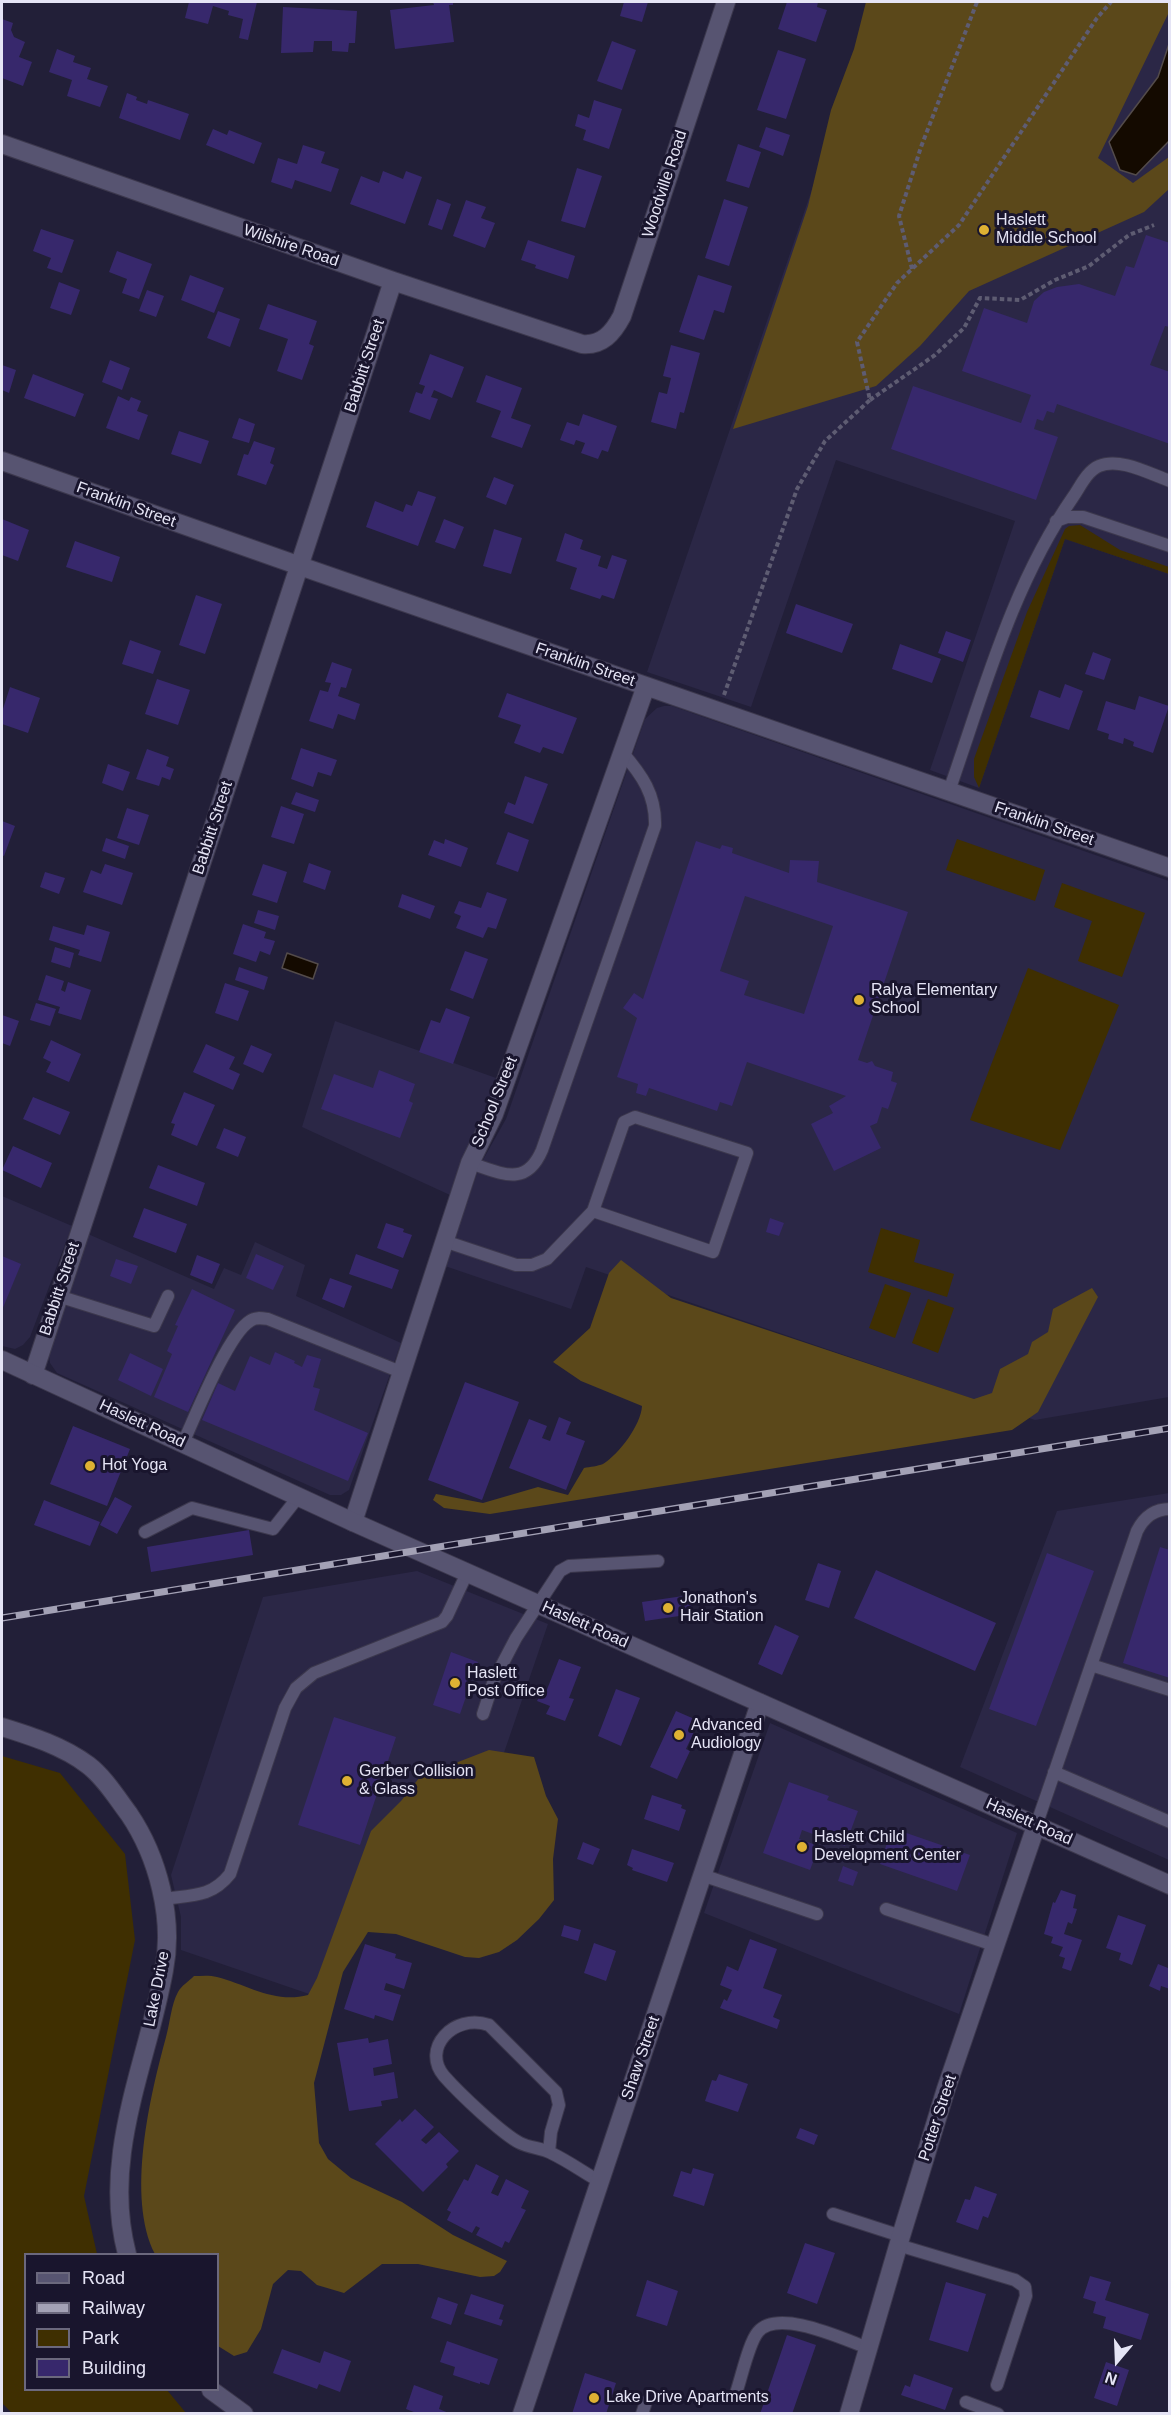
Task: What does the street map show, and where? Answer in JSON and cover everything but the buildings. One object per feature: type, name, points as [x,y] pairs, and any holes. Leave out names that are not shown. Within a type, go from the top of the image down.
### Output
[{"type":"street","name":"Woodville Road","points":[[582,344],[593,345],[606,338],[622,316],[726,2]]},
{"type":"street","name":"Wilshire Road","points":[[2,144],[393,281],[582,344]]},
{"type":"street","name":"Babbitt Street","points":[[33,1374],[393,281]]},
{"type":"street","name":"Franklin Street","points":[[2,460],[1170,868]]},
{"type":"street","name":"School Street","points":[[353,1522],[470,1162],[494,1114],[645,686]]},
{"type":"street","name":"Haslett Road","points":[[2,1360],[353,1522],[1170,1885]]},
{"type":"street","name":"Shaw Street","points":[[522,2414],[760,1703]]},
{"type":"street","name":"Lake Drive","points":[[2,1727],[57,1747],[89,1766],[116,1797],[135,1824],[150,1853],[163,1899],[166,1936],[165,1969],[120,2153],[119,2211],[127,2253]]},
{"type":"street","name":"Potter Street","points":[[849,2414],[899,2240],[994,1945],[1036,1826]]},
{"type":"street","points":[[212,2391],[244,2414]]},
{"type":"lane","points":[[949,791],[1010,614],[1056,521],[1085,479],[1099,466],[1123,465],[1170,481]]},
{"type":"lane","points":[[1056,521],[1067,517],[1083,517],[1170,546]]},
{"type":"lane","points":[[470,1162],[503,1174],[514,1175],[528,1171],[536,1164],[542,1150],[655,826],[654,807],[649,789],[635,766],[622,752]]},
{"type":"lane","points":[[444,1241],[516,1265],[540,1263],[553,1253],[593,1210],[624,1122],[628,1119],[642,1117],[747,1153],[713,1252],[593,1210]]},
{"type":"lane","points":[[58,1296],[154,1326],[168,1296]]},
{"type":"lane","points":[[183,1443],[218,1367],[243,1326],[254,1319],[268,1318],[401,1372]]},
{"type":"lane","points":[[145,1532],[192,1508],[273,1529],[299,1496]]},
{"type":"lane","points":[[1036,1826],[1140,1525],[1153,1513],[1170,1509]]},
{"type":"lane","points":[[483,1714],[494,1680],[516,1638],[558,1574],[569,1566],[658,1561]]},
{"type":"lane","points":[[163,1899],[208,1893],[223,1883],[230,1874],[285,1708],[296,1688],[314,1673],[442,1622],[467,1573]]},
{"type":"lane","points":[[1091,1665],[1170,1690]]},
{"type":"lane","points":[[1054,1772],[1170,1822]]},
{"type":"lane","points":[[702,1875],[816,1914]]},
{"type":"lane","points":[[886,1909],[994,1945]]},
{"type":"lane","points":[[549,2152],[551,2132],[559,2105],[552,2086],[489,2025],[471,2021],[454,2026],[442,2039],[439,2047],[439,2066],[443,2074],[512,2138],[535,2149],[549,2152],[599,2181]]},
{"type":"lane","points":[[833,2214],[899,2240],[1019,2281],[1025,2287],[1026,2296],[997,2385]]},
{"type":"lane","points":[[736,2393],[755,2335],[765,2326],[790,2323],[868,2348]]},
{"type":"lane","points":[[966,2402],[998,2414]]},
{"type":"path","points":[[912,269],[899,216],[921,147],[977,2]]},
{"type":"path","points":[[870,400],[857,342],[897,283],[959,225],[1097,18],[1111,2]]},
{"type":"path","points":[[718,711],[797,489],[825,441],[870,400],[935,355],[964,328],[980,298],[1020,300],[1055,280],[1089,266],[1129,235],[1154,225]]},
{"type":"shaded area","points":[[866,2],[1169,2],[1169,12],[1098,158],[1133,183],[1169,157],[1169,189],[1144,212],[969,291],[920,346],[876,386],[733,429],[808,206],[831,110],[854,49]]},
{"type":"shaded area","name":"Haslett Middle School","points":[[876,2],[1169,2],[1169,574],[1065,539],[979,788],[930,770],[1015,521],[836,460],[751,707],[647,672]]},
{"type":"shaded area","points":[[1169,44],[1169,141],[1136,175],[1120,170],[1109,142],[1158,77]]},
{"type":"shaded area","name":"Ralya Elementary School","points":[[672,706],[1169,881],[1169,1397],[1035,1420],[586,1267],[571,1309],[445,1266],[480,1165],[506,1119],[645,719],[657,708]]},
{"type":"shaded area","points":[[287,953],[318,964],[313,979],[282,968]]},
{"type":"shaded area","points":[[335,1021],[499,1079],[450,1195],[302,1127]]},
{"type":"shaded area","points":[[2,1196],[72,1226],[30,1337],[23,1345],[15,1349],[2,1346]]},
{"type":"shaded area","points":[[88,1234],[214,1289],[224,1268],[241,1275],[255,1242],[305,1265],[296,1296],[401,1343],[349,1490],[341,1495],[330,1495],[57,1373],[50,1363],[49,1355]]},
{"type":"shaded area","points":[[621,1260],[671,1298],[974,1399],[992,1393],[1000,1369],[1028,1354],[1032,1342],[1048,1332],[1053,1309],[1092,1288],[1098,1297],[1038,1412],[1012,1430],[490,1514],[444,1508],[433,1500],[436,1494],[483,1503],[538,1487],[568,1495],[584,1468],[603,1464],[622,1446],[638,1422],[642,1406],[581,1381],[553,1362],[590,1328],[609,1273]]},
{"type":"shaded area","points":[[1169,1493],[1169,1860],[960,1767],[1057,1511]]},
{"type":"shaded area","points":[[417,1571],[548,1624],[441,1937],[347,1904],[315,1996],[181,1950],[181,1917],[171,1875],[263,1597]]},
{"type":"shaded area","points":[[770,1723],[1017,1833],[959,2014],[704,1913]]},
{"type":"shaded area","points":[[489,1750],[534,1757],[546,1796],[558,1819],[553,1859],[554,1900],[539,1919],[517,1940],[499,1952],[479,1958],[465,1957],[396,1934],[368,1932],[343,1972],[314,2083],[319,2143],[328,2159],[351,2178],[402,2202],[453,2235],[507,2261],[500,2272],[494,2276],[480,2277],[418,2264],[382,2264],[344,2293],[317,2285],[301,2271],[288,2270],[273,2284],[261,2329],[247,2352],[234,2356],[219,2347],[219,2253],[155,2253],[146,2231],[142,2204],[144,2146],[153,2088],[172,2008],[178,1992],[194,1976],[217,1977],[284,1997],[308,1995],[317,1978],[371,1831],[401,1801],[427,1768],[440,1769]]},
{"type":"green space","points":[[1080,525],[1120,550],[1169,567],[1169,574],[1065,539],[979,788],[974,777],[974,759],[1027,612],[1065,529],[1069,526]]},
{"type":"green space","points":[[957,839],[1045,870],[1035,901],[946,870]]},
{"type":"green space","points":[[1062,883],[1145,913],[1122,977],[1078,961],[1092,921],[1054,907]]},
{"type":"green space","points":[[1028,968],[1119,1005],[1060,1150],[970,1120]]},
{"type":"green space","points":[[881,1228],[920,1240],[914,1262],[954,1274],[947,1297],[868,1272]]},
{"type":"green space","points":[[885,1284],[911,1293],[895,1338],[869,1328]]},
{"type":"green space","points":[[928,1299],[954,1308],[938,1353],[912,1343]]},
{"type":"green space","points":[[2,1756],[60,1773],[125,1854],[135,1940],[84,2196],[97,2253],[24,2253],[24,2391],[168,2391],[186,2413],[12,2413],[2,2403]]},
{"type":"railway","points":[[2,1618],[1170,1428]]},
{"type":"place","name":"Haslett Middle School","points":[[984,230]]},
{"type":"place","name":"Ralya Elementary School","points":[[859,1000]]},
{"type":"place","name":"Hot Yoga","points":[[90,1466]]},
{"type":"place","name":"Jonathon's Hair Station","points":[[668,1608]]},
{"type":"place","name":"Haslett Post Office","points":[[455,1683]]},
{"type":"place","name":"Advanced Audiology","points":[[679,1735]]},
{"type":"place","name":"Gerber Collision & Glass","points":[[347,1781]]},
{"type":"place","name":"Haslett Child Development Center","points":[[802,1847]]},
{"type":"place","name":"Lake Drive Apartments","points":[[594,2398]]}]
